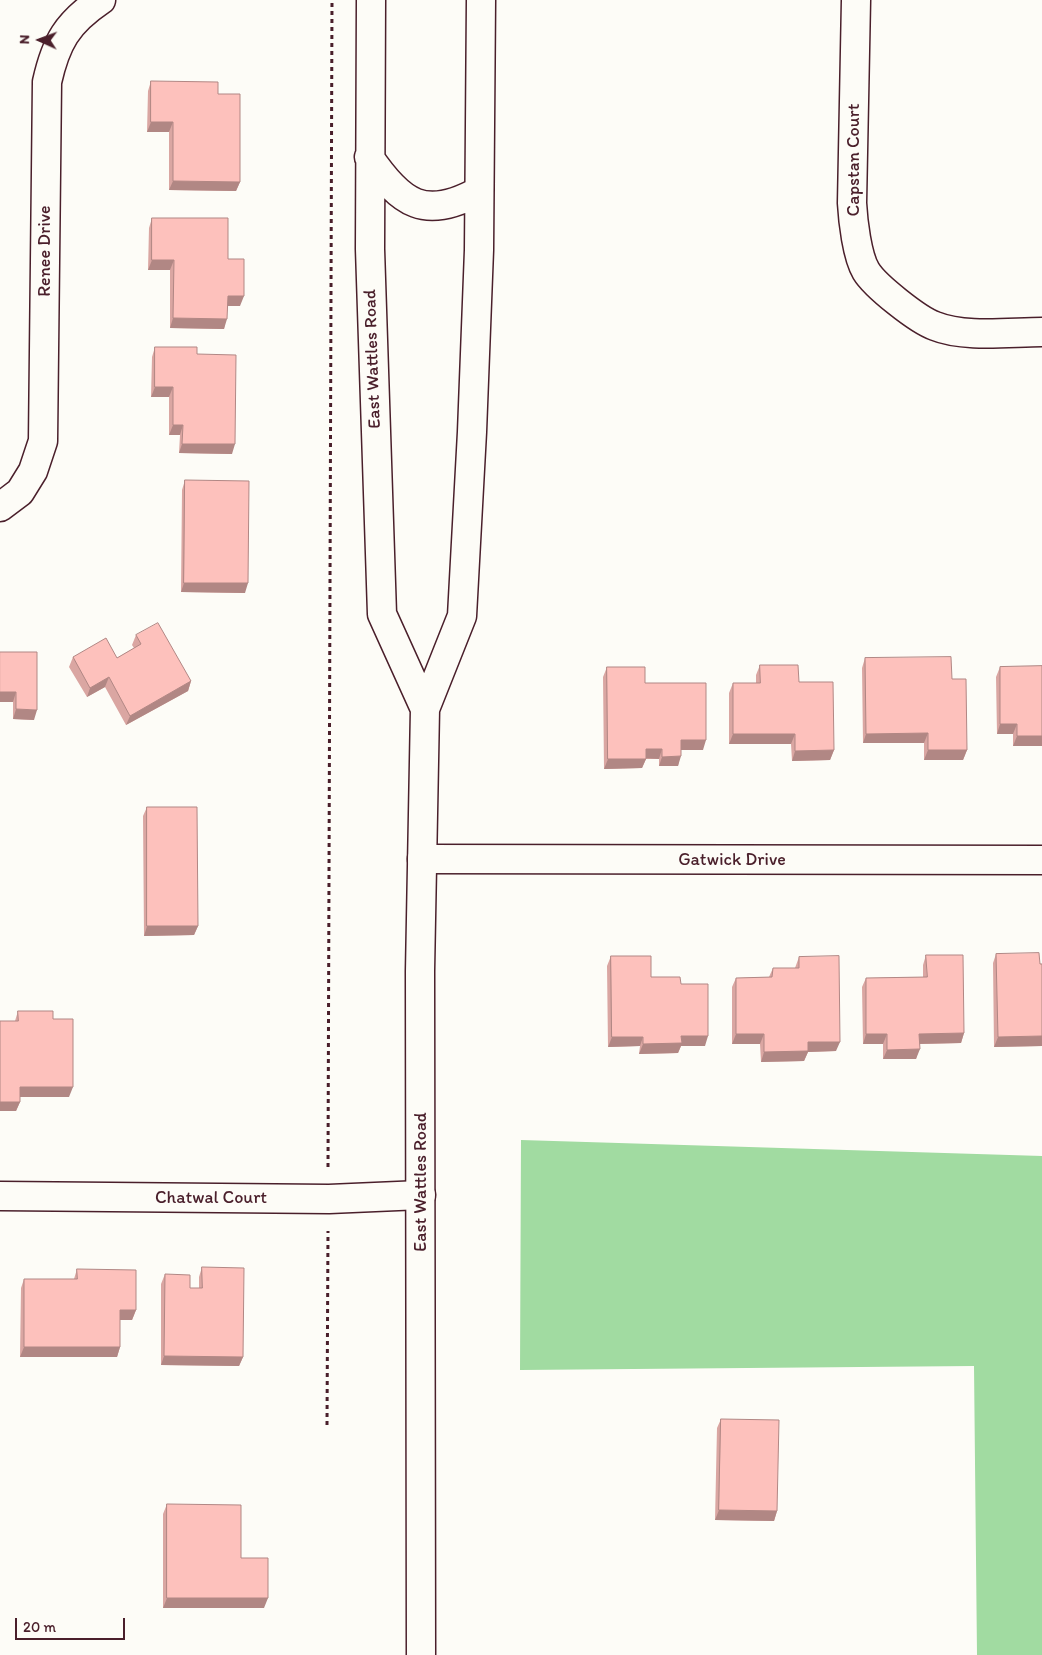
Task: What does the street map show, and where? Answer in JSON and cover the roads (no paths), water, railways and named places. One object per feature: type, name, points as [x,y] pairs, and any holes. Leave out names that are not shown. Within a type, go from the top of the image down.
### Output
[{"type":"main road","name":"Renee Drive","points":[[0,507],[20,492],[33,471],[44,441],[47,82],[53,55],[70,26],[101,0]]},
{"type":"main road","name":"East Wattles Road","points":[[371,0],[369,157],[382,614],[425,709]]},
{"type":"main road","name":"East Wattles Road","points":[[421,1655],[422,859],[425,709],[462,616],[472,432],[482,0]]},
{"type":"main road","name":"Capstan Court","points":[[856,0],[852,203],[854,231],[866,271],[902,305],[934,326],[966,332],[1042,332]]},
{"type":"main road","points":[[369,157],[385,181],[396,192],[411,201],[427,205],[445,206],[479,191]]},
{"type":"main road","name":"Gatwick Drive","points":[[422,859],[1042,860]]},
{"type":"main road","name":"Chatwal Court","points":[[0,1196],[329,1199],[421,1195]]}]
